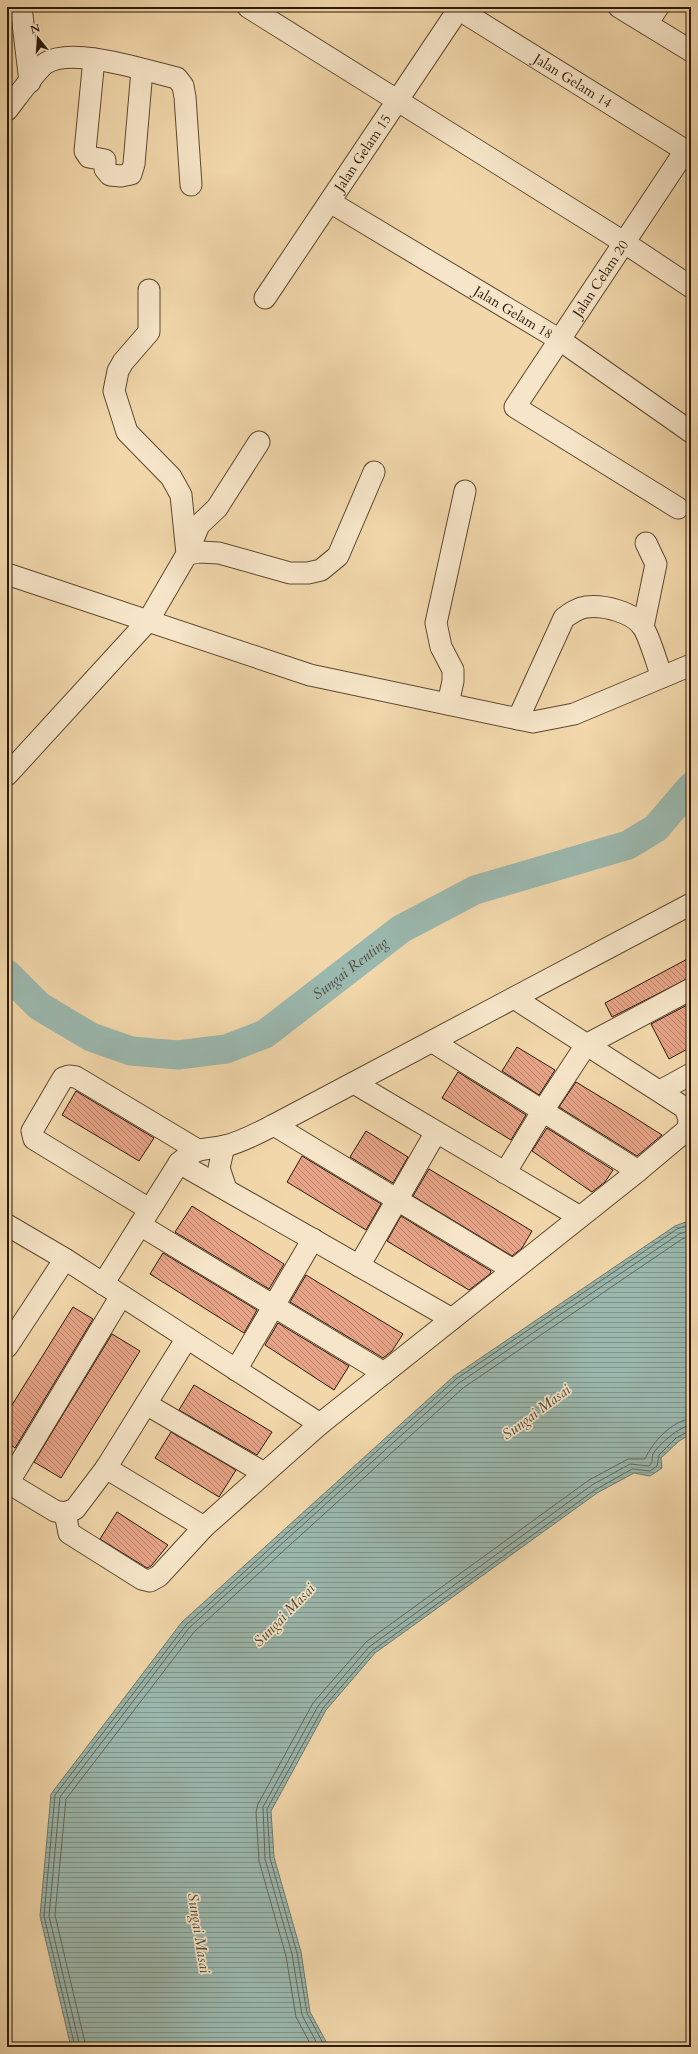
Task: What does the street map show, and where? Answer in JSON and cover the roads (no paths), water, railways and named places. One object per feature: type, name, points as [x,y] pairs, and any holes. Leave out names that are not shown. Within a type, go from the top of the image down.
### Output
[{"type":"street","points":[[21,7],[30,82]]},
{"type":"street","points":[[248,7],[397,102],[625,243],[691,287]]},
{"type":"street","points":[[619,7],[691,51]]},
{"type":"street","points":[[647,24],[658,7]]},
{"type":"street","name":"Jalan Gelam 15","points":[[264,298],[397,102],[458,8]]},
{"type":"street","name":"Jalan Gelam 14","points":[[458,8],[688,152]]},
{"type":"street","points":[[7,110],[45,64],[58,57],[83,56],[177,78],[183,86],[191,185]]},
{"type":"street","points":[[94,59],[85,151],[89,157],[105,160],[105,169],[110,175],[121,176],[130,174],[134,164],[142,70]]},
{"type":"street","name":"Jalan Celam 20","points":[[678,508],[515,407],[688,152]]},
{"type":"street","name":"Jalan Gelam 18","points":[[330,202],[560,340],[691,432]]},
{"type":"street","points":[[149,290],[149,332],[123,362],[118,372],[114,391],[127,432],[171,477],[181,495],[187,554]]},
{"type":"street","points":[[7,775],[148,622],[187,554],[199,525],[217,508],[259,442]]},
{"type":"street","points":[[187,554],[200,552],[219,553],[290,573],[308,573],[321,570],[338,556],[374,472]]},
{"type":"street","points":[[448,704],[453,681],[453,670],[441,647],[436,623],[465,491]]},
{"type":"street","points":[[643,627],[656,564],[646,543]]},
{"type":"street","points":[[7,574],[310,675],[533,722],[574,714],[691,665]]},
{"type":"street","points":[[518,719],[564,618],[573,611],[585,607],[598,607],[618,611],[631,616],[643,627],[662,677]]},
{"type":"street","points":[[103,1284],[179,1162],[196,1149],[224,1146],[244,1139],[274,1125],[433,1042],[688,905]]},
{"type":"street","points":[[505,1173],[542,1112],[586,1045],[691,989]]},
{"type":"street","points":[[65,1513],[70,1533],[142,1579],[150,1581],[159,1576],[204,1527],[320,1424],[638,1171],[688,1129],[689,1120],[685,1108],[660,1090],[586,1045],[514,998]]},
{"type":"street","points":[[433,1042],[638,1171]]},
{"type":"street","points":[[660,1090],[691,1074]]},
{"type":"street","points":[[196,1149],[76,1077],[69,1076],[64,1078],[34,1127],[32,1135],[34,1139],[274,1306],[384,1373]]},
{"type":"street","points":[[354,1083],[580,1217]]},
{"type":"street","points":[[274,1125],[513,1270]]},
{"type":"street","points":[[359,1266],[436,1132]]},
{"type":"street","points":[[224,1146],[219,1168],[226,1189]]},
{"type":"street","points":[[179,1162],[452,1319]]},
{"type":"street","points":[[7,1225],[65,1259],[320,1424]]},
{"type":"street","points":[[236,1370],[313,1239]]},
{"type":"street","points":[[7,1347],[65,1259]]},
{"type":"street","points":[[121,1296],[8,1482],[49,1508],[65,1513],[75,1509],[106,1468],[187,1338]]},
{"type":"street","points":[[146,1404],[264,1473]]},
{"type":"street","points":[[106,1468],[204,1527]]},
{"type":"water","name":"Sungai Masai","points":[[691,1220],[691,1434],[679,1441],[661,1458],[662,1468],[650,1476],[634,1473],[597,1493],[375,1653],[326,1710],[271,1811],[274,1857],[301,1952],[310,2012],[329,2047],[71,2047],[40,1916],[51,1794],[182,1622],[454,1376],[675,1226]]},
{"type":"waterway","name":"Sungai Renting","points":[[7,974],[39,1006],[91,1037],[131,1051],[178,1055],[226,1049],[265,1034],[401,929],[475,890],[628,845],[656,828],[691,787]]}]
